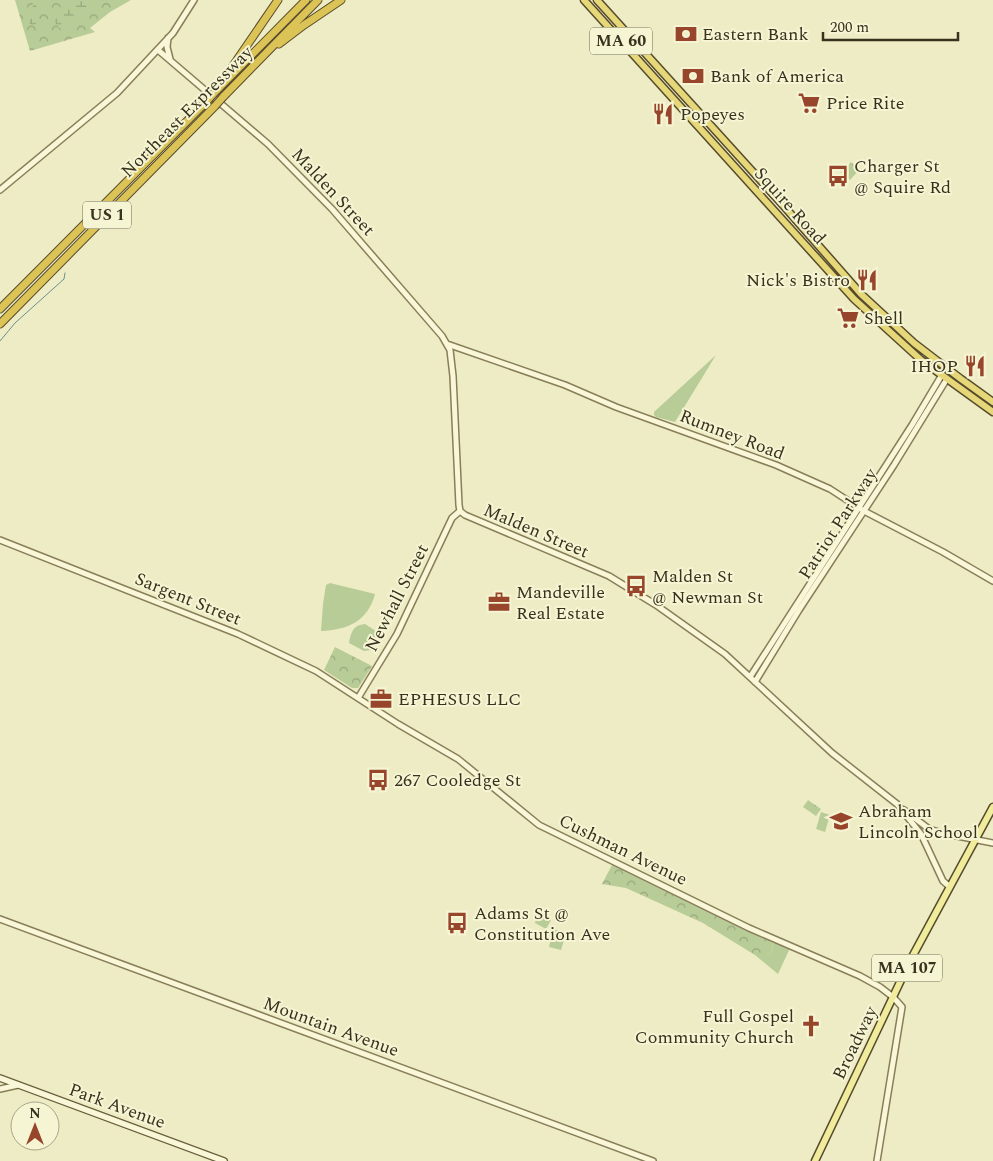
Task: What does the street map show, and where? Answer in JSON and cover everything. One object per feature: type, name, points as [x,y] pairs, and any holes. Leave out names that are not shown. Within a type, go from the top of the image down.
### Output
[{"type":"highway","points":[[216,91],[278,0]]},
{"type":"highway","name":"Northeast Expressway","points":[[0,309],[306,0]]},
{"type":"highway","name":"US 1","points":[[270,50],[318,0]]},
{"type":"highway","points":[[270,50],[341,0]]},
{"type":"highway","name":"Squire Road","points":[[584,0],[850,294],[884,328],[917,356],[993,412]]},
{"type":"highway","name":"Squire Road","points":[[597,0],[869,302],[920,348],[993,402]]},
{"type":"highway","name":"Northeast Expressway","points":[[0,324],[270,50]]},
{"type":"main road","name":"Broadway","points":[[815,1161],[919,944],[993,807]]},
{"type":"main road","name":"Park Avenue","points":[[0,1078],[224,1161]]},
{"type":"street","points":[[0,190],[105,104],[158,50],[188,12],[194,0]]},
{"type":"street","points":[[169,37],[167,50],[172,62]]},
{"type":"street","name":"Malden Street","points":[[158,50],[192,82],[268,144],[322,197],[420,309],[447,344],[452,361],[460,511],[472,519],[609,576],[626,585],[725,654],[832,753],[897,804],[921,834],[943,880],[950,887]]},
{"type":"street","name":"Rumney Road","points":[[447,344],[566,385],[616,406],[776,465],[830,489],[861,509],[993,581]]},
{"type":"street","name":"Patriot Parkway","points":[[755,682],[940,378]]},
{"type":"street","name":"Patriot Parkway","points":[[750,676],[945,382]]},
{"type":"street","name":"Newhall Street","points":[[358,698],[396,634],[452,518],[460,511]]},
{"type":"street","name":"Sargent Street","points":[[0,540],[260,644],[316,671],[358,698]]},
{"type":"street","name":"Cushman Avenue","points":[[358,698],[463,762],[539,825],[750,928],[860,976],[880,987],[893,998]]},
{"type":"street","points":[[897,804],[929,830],[993,842]]},
{"type":"street","name":"Mountain Avenue","points":[[0,919],[653,1161]]},
{"type":"street","points":[[877,1161],[902,1007],[893,998]]},
{"type":"street","points":[[0,1089],[18,1085]]},
{"type":"green space","points":[[15,0],[131,0],[110,12],[90,28],[95,32],[30,51]]},
{"type":"green space","points":[[32,0],[41,0],[38,22],[33,26],[28,22],[27,18],[33,7]]},
{"type":"green space","points":[[78,0],[84,0],[89,5],[72,24],[59,28],[53,19],[69,11],[58,12],[56,9],[67,4],[75,4]]},
{"type":"green space","points":[[851,162],[859,170],[850,180],[841,172]]},
{"type":"green space","points":[[716,355],[675,422],[654,415],[654,412]]},
{"type":"green space","points":[[330,583],[375,594],[367,611],[356,622],[340,629],[321,631],[326,585]]},
{"type":"green space","points":[[365,624],[379,633],[371,650],[364,651],[349,643],[353,630]]},
{"type":"green space","points":[[335,647],[372,666],[358,688],[352,688],[324,670]]},
{"type":"green space","points":[[808,800],[821,809],[816,816],[803,807]]},
{"type":"green space","points":[[821,812],[830,815],[825,832],[816,829]]},
{"type":"green space","points":[[612,865],[773,943],[772,951],[767,955],[755,955],[703,923],[626,888],[602,884]]},
{"type":"green space","points":[[538,914],[551,920],[546,929],[535,923]]},
{"type":"green space","points":[[553,929],[566,933],[561,950],[549,947]]},
{"type":"green space","points":[[773,943],[790,948],[778,974],[755,955],[767,955],[772,951]]},
{"type":"waterway","points":[[0,341],[15,323],[64,279],[65,273]]},
{"type":"place","name":"Eastern Bank","points":[[686,34]]},
{"type":"place","name":"Bank of America","points":[[693,76]]},
{"type":"place","name":"Price Rite","points":[[809,103]]},
{"type":"place","name":"Popeyes","points":[[663,114]]},
{"type":"place","name":"Charger St @ Squire Rd","points":[[838,176]]},
{"type":"place","name":"Nick's Bistro","points":[[867,280]]},
{"type":"place","name":"Shell","points":[[848,318]]},
{"type":"place","name":"IHOP","points":[[975,366]]},
{"type":"place","name":"Malden St @ Newman St","points":[[636,586]]},
{"type":"place","name":"Mandeville Real Estate","points":[[499,602]]},
{"type":"place","name":"EPHESUS LLC","points":[[381,699]]},
{"type":"place","name":"267 Cooledge St","points":[[378,780]]},
{"type":"place","name":"Abraham Lincoln School","points":[[841,821]]},
{"type":"place","name":"Adams St @ Constitution Ave","points":[[457,923]]},
{"type":"place","name":"Full Gospel Community Church","points":[[811,1026]]}]
